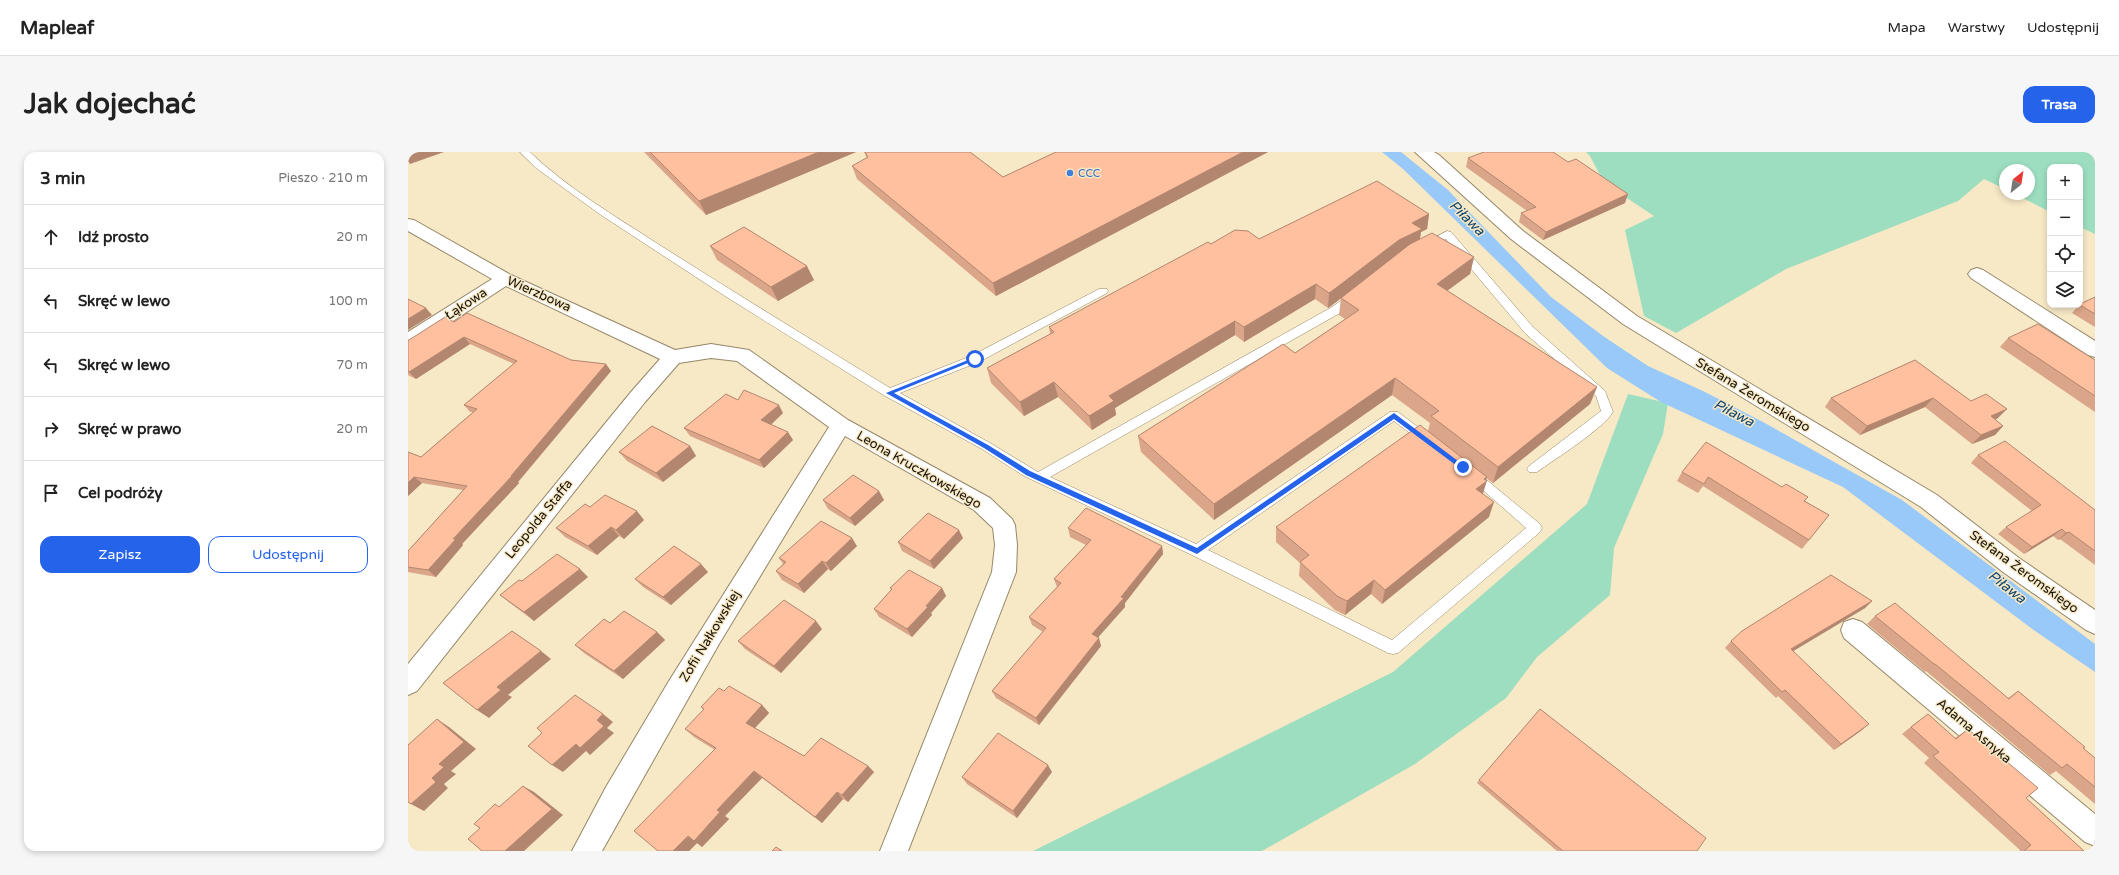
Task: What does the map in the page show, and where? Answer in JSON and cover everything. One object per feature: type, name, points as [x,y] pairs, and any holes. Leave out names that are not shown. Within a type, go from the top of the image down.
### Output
[{"type":"street","name":"Stefana Żeromskiego","points":[[1423,152],[1433,158],[1517,235],[1630,320],[1929,501],[2011,565],[2095,623]]},
{"type":"street","name":"Wierzbowa","points":[[408,224],[505,279],[673,357]]},
{"type":"street","points":[[1977,274],[2095,350]]},
{"type":"street","name":"Łąkowa","points":[[408,341],[505,279]]},
{"type":"street","name":"Leona Kruczkowskiego","points":[[673,357],[710,351],[742,355],[841,425],[982,504],[1004,525],[1006,545],[1004,572],[894,851]]},
{"type":"street","name":"Leopolda Staffa","points":[[408,683],[638,397],[673,357]]},
{"type":"street","name":"Zofii Nałkowskiej","points":[[586,851],[630,769],[715,626],[841,425]]},
{"type":"street","name":"Adama Asnyka","points":[[1853,630],[2095,832]]},
{"type":"lane","points":[[525,152],[539,166],[604,213],[729,294],[889,393],[986,446],[1028,473],[1197,551],[1393,648],[1535,528],[1463,467]]},
{"type":"lane","points":[[1415,252],[1447,234],[1477,267],[1529,330],[1601,394],[1607,412],[1597,422],[1533,469]]},
{"type":"lane","points":[[1039,477],[1336,310],[1366,287]]},
{"type":"lane","points":[[889,393],[975,359],[1103,291]]},
{"type":"lane","points":[[1197,551],[1394,416],[1438,448]]},
{"type":"green space","points":[[1586,152],[2095,152],[2095,234],[2083,228],[2083,164],[2047,164],[2047,210],[2027,200],[2035,200],[2035,164],[1999,164],[1999,186],[1984,179],[1958,201],[1786,269],[1676,333],[1644,316],[1625,230],[1654,216],[1604,183],[1590,156]]},
{"type":"green space","points":[[1628,394],[1668,403],[1663,434],[1614,548],[1610,595],[1537,657],[1506,698],[1415,764],[1262,851],[1033,851],[1393,672],[1587,504]]},
{"type":"water","name":"Piława","points":[[1382,152],[1401,152],[1448,190],[1551,297],[1603,336],[1648,366],[1703,391],[1763,422],[1902,500],[2095,644],[2095,672],[2035,631],[1843,487],[1661,402],[1607,368],[1403,169]]},
{"type":"building","points":[[650,152],[819,152],[699,201]]},
{"type":"building","points":[[865,152],[970,152],[1003,177],[1056,152],[1243,152],[993,283],[852,166],[868,157]]},
{"type":"building","points":[[1484,152],[1553,152],[1568,162],[1576,159],[1628,194],[1546,232],[1521,213],[1536,207],[1468,158]]},
{"type":"building","points":[[1377,181],[1429,214],[1412,223],[1422,229],[1399,240],[1329,293],[1316,284],[1244,327],[1235,321],[1109,396],[1114,401],[1089,416],[1054,382],[1020,402],[987,368],[1054,332],[1049,327],[1208,242],[1211,244],[1235,230],[1248,231],[1259,239]]},
{"type":"building","points":[[744,227],[807,266],[771,287],[710,246]]},
{"type":"building","points":[[1432,233],[1474,257],[1437,284],[1597,387],[1498,467],[1431,416],[1439,411],[1395,378],[1214,504],[1138,436],[1283,344],[1295,353],[1359,310],[1341,298],[1410,244]]},
{"type":"building","points":[[2095,297],[2095,314],[2083,307],[2083,303]]},
{"type":"building","points":[[408,299],[426,308],[408,319]]},
{"type":"building","points":[[467,313],[571,360],[606,364],[512,476],[453,539],[456,539],[428,570],[408,567],[408,551],[467,486],[414,477],[408,483],[408,452],[421,457],[477,409],[464,405],[517,361],[464,337],[409,372],[408,371],[408,340],[445,317],[454,322]]},
{"type":"building","points":[[2038,324],[2095,360],[2095,396],[2008,338]]},
{"type":"building","points":[[1915,360],[1971,401],[1986,394],[2007,409],[1991,416],[2003,426],[1981,435],[1933,398],[1867,426],[1831,398]]},
{"type":"building","points":[[744,390],[779,405],[761,420],[788,432],[759,460],[684,428],[726,394],[738,400]]},
{"type":"building","points":[[1420,425],[1487,477],[1484,479],[1487,481],[1476,489],[1494,502],[1385,590],[1374,580],[1347,601],[1337,596],[1300,562],[1309,555],[1276,527]]},
{"type":"building","points":[[652,426],[690,446],[656,473],[619,452]]},
{"type":"building","points":[[2005,441],[2095,510],[2095,551],[2069,532],[2066,533],[2062,529],[2032,547],[2006,527],[2041,505],[1978,455]]},
{"type":"building","points":[[1706,442],[1782,487],[1786,484],[1808,497],[1804,501],[1829,515],[1809,540],[1708,477],[1704,484],[1682,472]]},
{"type":"building","points":[[853,475],[879,491],[850,518],[823,500]]},
{"type":"building","points":[[605,495],[637,511],[616,530],[611,527],[588,546],[556,528],[585,504],[590,507]]},
{"type":"building","points":[[1086,508],[1162,546],[1121,597],[1124,598],[1092,634],[1099,638],[1036,718],[992,691],[1046,628],[1029,617],[1061,583],[1054,579],[1091,540],[1068,528]]},
{"type":"building","points":[[928,513],[959,530],[930,561],[898,542]]},
{"type":"building","points":[[821,521],[852,538],[826,563],[822,561],[798,584],[776,571],[786,562],[779,558]]},
{"type":"building","points":[[674,546],[701,564],[663,597],[635,579]]},
{"type":"building","points":[[557,554],[580,569],[524,612],[500,595],[519,580],[522,581]]},
{"type":"building","points":[[909,570],[942,588],[926,606],[928,607],[907,629],[874,609],[892,589],[890,588]]},
{"type":"building","points":[[1831,575],[1872,601],[1791,649],[1869,724],[1841,744],[1785,690],[1782,692],[1731,641],[1742,631]]},
{"type":"building","points":[[784,600],[816,621],[774,666],[738,641]]},
{"type":"building","points":[[1895,603],[2009,699],[2018,691],[2085,747],[2083,748],[2095,758],[2095,787],[2067,764],[2062,768],[1875,616]]},
{"type":"building","points":[[624,611],[657,632],[614,671],[575,645],[604,619],[610,623]]},
{"type":"building","points":[[512,631],[541,651],[497,687],[501,690],[477,710],[443,683]]},
{"type":"building","points":[[729,686],[762,705],[746,723],[804,756],[821,738],[868,766],[842,795],[837,792],[815,817],[754,771],[717,810],[720,812],[694,841],[688,836],[673,851],[658,851],[634,831],[716,748],[685,729],[704,709],[701,707],[719,688],[724,691]]},
{"type":"building","points":[[575,695],[603,714],[597,720],[604,726],[580,748],[576,744],[552,765],[528,746],[542,733],[537,728]]},
{"type":"building","points":[[1540,709],[1706,838],[1697,851],[1563,851],[1479,780]]},
{"type":"building","points":[[1928,714],[1956,739],[1968,729],[2038,788],[2026,798],[2084,851],[2024,851],[2031,845],[1933,756],[1939,752],[1911,727]]},
{"type":"building","points":[[437,719],[464,742],[439,764],[444,767],[432,778],[436,782],[411,804],[408,802],[408,745]]},
{"type":"building","points":[[998,733],[1048,765],[1013,811],[962,777]]},
{"type":"building","points":[[523,786],[552,809],[505,851],[482,851],[468,839],[480,828],[474,824],[495,804],[499,807]]},
{"type":"building","points":[[776,847],[782,851],[772,851]]},
{"type":"place","name":"CCC","points":[[1070,173]]},
{"type":"route","points":[[975,359],[889,393],[986,446],[1028,473],[1197,551],[1394,416],[1463,467]]}]
